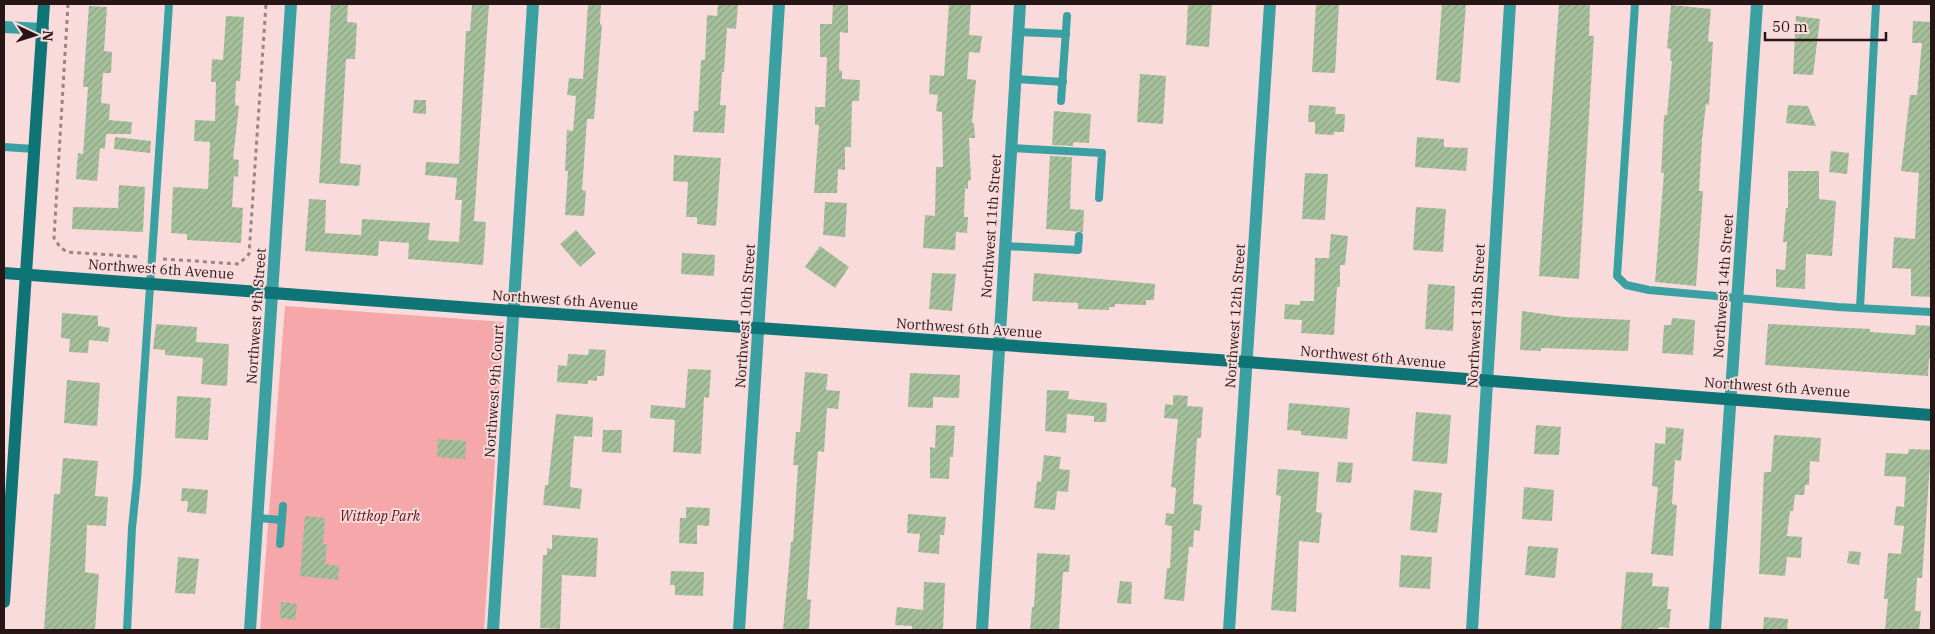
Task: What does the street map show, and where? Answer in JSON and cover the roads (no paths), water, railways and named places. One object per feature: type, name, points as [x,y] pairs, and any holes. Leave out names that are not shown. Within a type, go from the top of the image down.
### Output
[{"type":"street","points":[[4,602],[44,4]]},
{"type":"street","name":"Northwest 9th Street","points":[[250,630],[291,4]]},
{"type":"street","name":"Northwest 9th Court","points":[[493,630],[533,4]]},
{"type":"street","name":"Northwest 10th Street","points":[[739,630],[760,328],[779,4]]},
{"type":"street","name":"Northwest 11th Street","points":[[982,630],[1020,4]]},
{"type":"street","name":"Northwest 12th Street","points":[[1229,630],[1270,4]]},
{"type":"street","name":"Northwest 13th Street","points":[[1472,630],[1510,4]]},
{"type":"street","name":"Northwest 14th Street","points":[[1715,630],[1757,4]]},
{"type":"street","points":[[4,27],[43,29]]},
{"type":"street","name":"Northwest 6th Avenue","points":[[4,273],[1247,362],[1931,415]]},
{"type":"lane","points":[[127,630],[132,528],[151,284],[169,4]]},
{"type":"lane","points":[[1636,4],[1617,276],[1626,285],[1649,290],[1860,308],[1931,312]]},
{"type":"lane","points":[[1860,308],[1876,4]]},
{"type":"lane","points":[[1061,101],[1067,16]]},
{"type":"lane","points":[[1018,32],[1066,34]]},
{"type":"lane","points":[[1015,79],[1062,82]]},
{"type":"lane","points":[[4,147],[34,149]]},
{"type":"lane","points":[[1011,148],[1102,153],[1099,198]]},
{"type":"lane","points":[[1005,246],[1078,250],[1080,236]]},
{"type":"lane","points":[[280,544],[283,506]]},
{"type":"lane","points":[[258,518],[282,520]]},
{"type":"park label","name":"Wittkop Park","points":[[380,516]]}]
